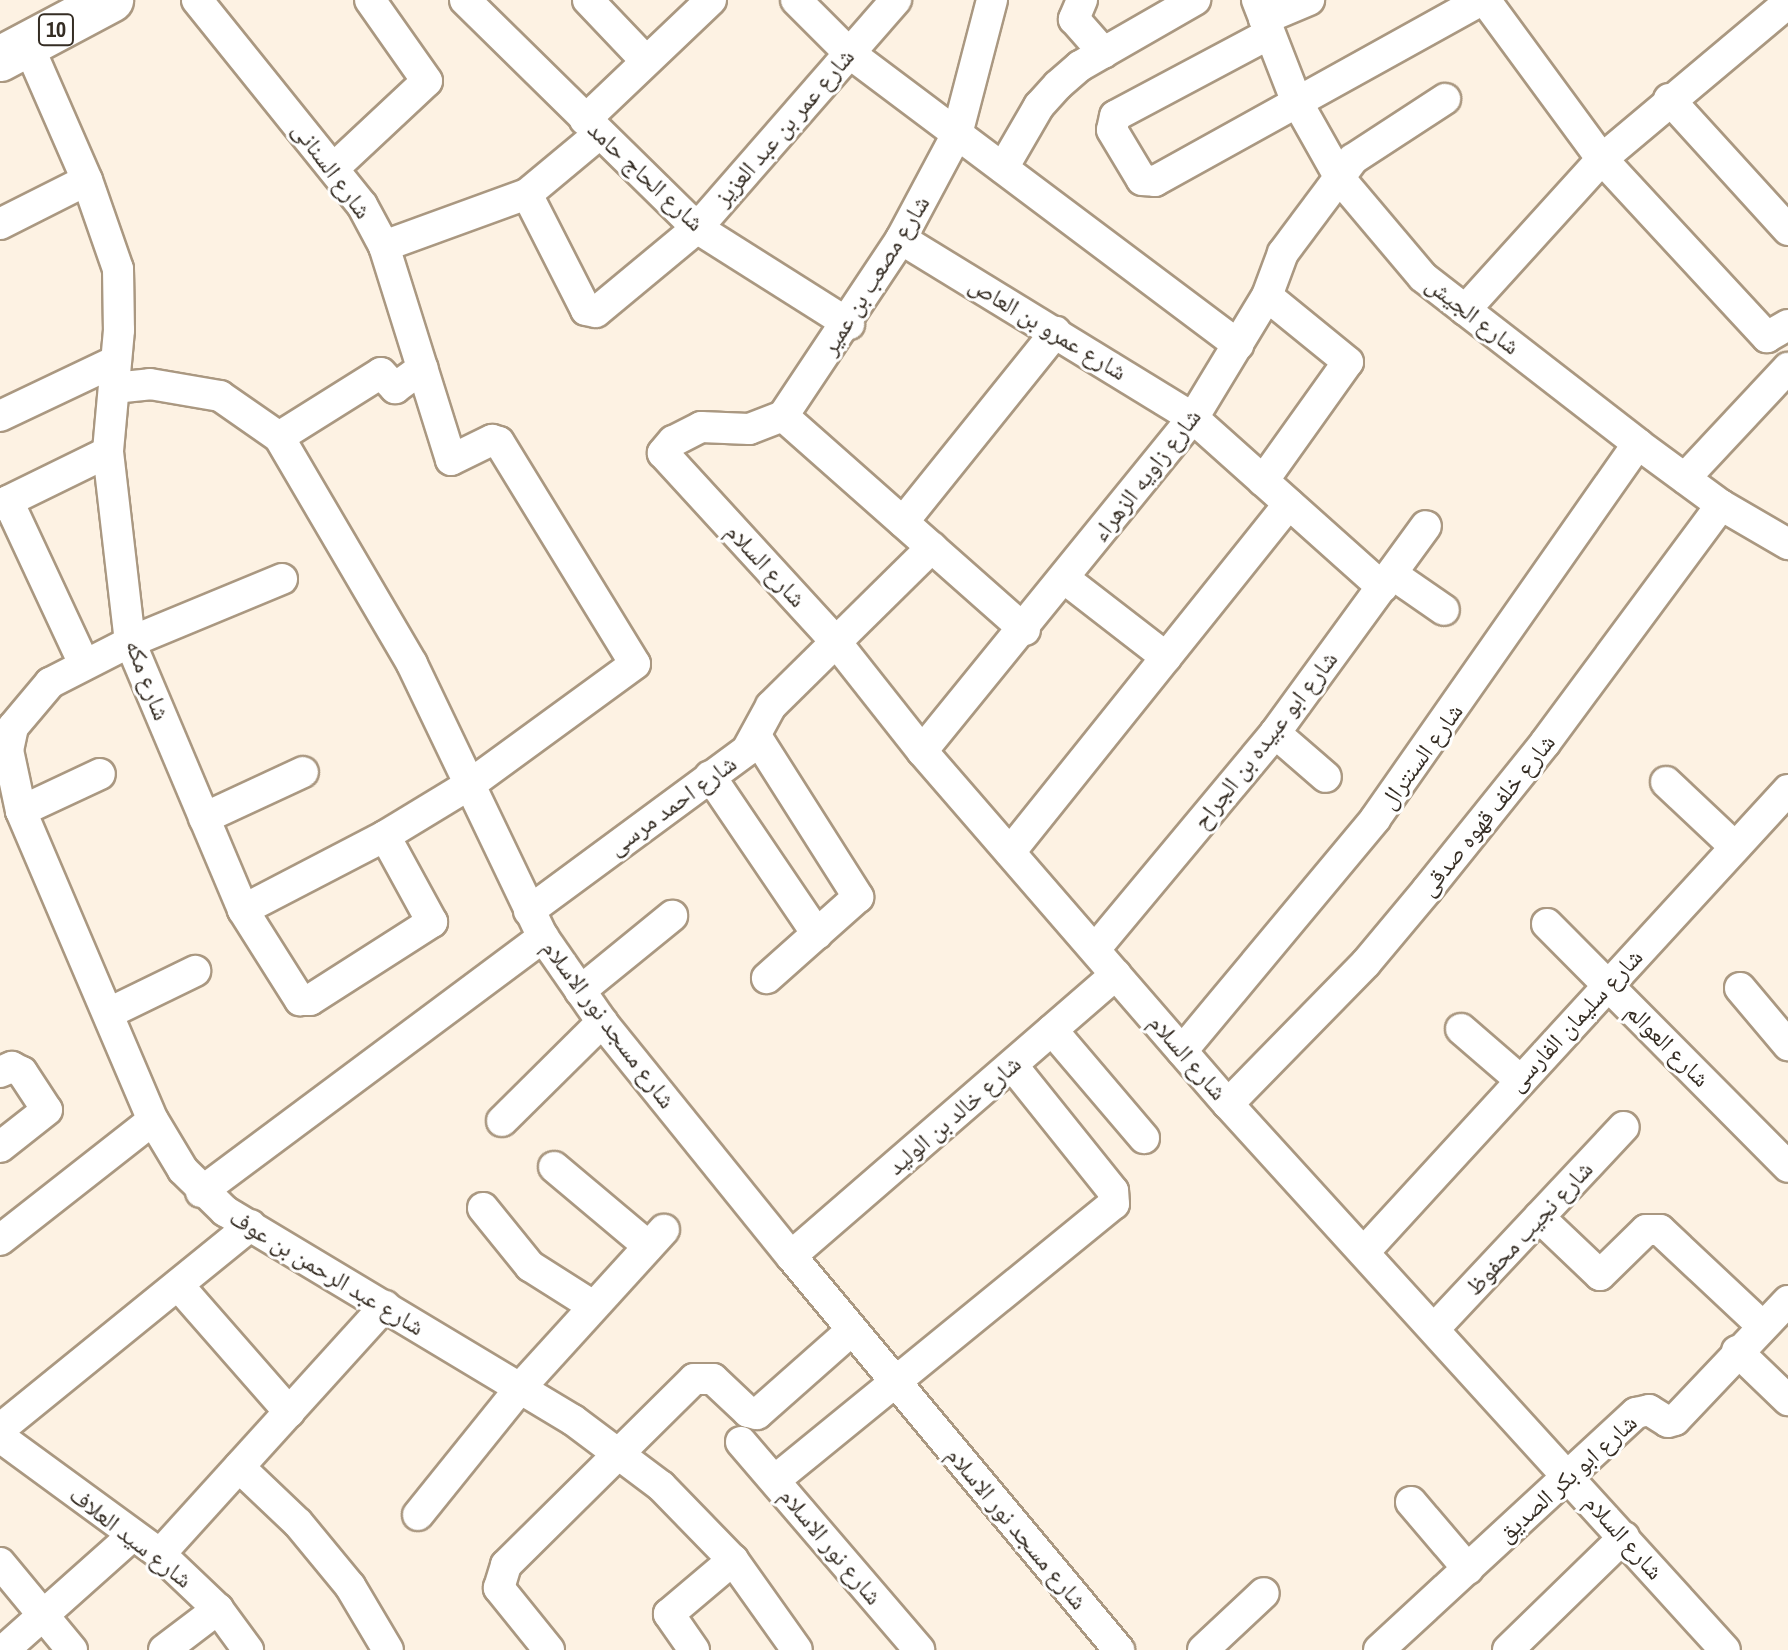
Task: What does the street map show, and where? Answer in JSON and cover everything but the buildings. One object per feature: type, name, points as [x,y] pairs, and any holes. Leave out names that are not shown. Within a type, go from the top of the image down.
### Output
[{"type":"main road","name":"10","points":[[14,52],[111,0]]},
{"type":"street","name":"شارع السنانى","points":[[197,0],[334,168],[384,246],[450,457],[456,461],[492,440],[502,444],[635,664],[472,783]]},
{"type":"street","points":[[334,168],[427,81],[370,0]]},
{"type":"street","name":"شارع الحاج حامد","points":[[465,0],[697,228],[849,324]]},
{"type":"street","points":[[588,0],[646,61]]},
{"type":"street","points":[[384,246],[527,194],[592,127],[646,61],[711,0]]},
{"type":"street","points":[[796,0],[848,52],[1238,345]]},
{"type":"street","name":"شارع عمر بن عبد العزيز","points":[[527,194],[586,310],[596,312],[697,228],[896,0]]},
{"type":"street","name":"شارع مصعب بن عمير","points":[[783,416],[849,324],[901,239],[957,134],[992,0]]},
{"type":"street","points":[[1082,0],[1074,19],[1104,53]]},
{"type":"street","points":[[1003,168],[1039,106],[1080,66],[1195,0]]},
{"type":"street","points":[[1309,0],[1263,18],[1115,116],[1112,130],[1142,180],[1150,182],[1483,0],[1602,159],[1767,337],[1788,325]]},
{"type":"street","points":[[1465,310],[1602,159],[1669,99],[1784,6]]},
{"type":"street","name":"شارع الجيش","points":[[1263,18],[1296,100],[1341,180],[1414,267],[1638,444],[1721,505],[1788,544]]},
{"type":"street","name":"شارع مكه","points":[[14,52],[87,180],[118,269],[115,374],[108,452],[130,642],[243,910],[296,997],[310,1000],[432,922],[385,836]]},
{"type":"street","name":"شارع زاويه الزهراء","points":[[922,751],[1025,630],[1193,418],[1267,296],[1283,253],[1362,150],[1445,99]]},
{"type":"street","points":[[1669,99],[1788,230]]},
{"type":"street","points":[[0,224],[87,180]]},
{"type":"street","name":"شارع عمرو بن العاص","points":[[901,239],[1193,418],[1289,504],[1387,580],[1444,610]]},
{"type":"street","points":[[1263,481],[1348,362],[1267,296]]},
{"type":"street","points":[[903,522],[1056,332]]},
{"type":"street","points":[[279,437],[381,373],[395,388],[423,368]]},
{"type":"street","points":[[1685,478],[1788,368]]},
{"type":"street","points":[[0,416],[115,374]]},
{"type":"street","name":"شارع مسجد نور الاسلام","points":[[115,374],[150,384],[220,396],[279,437],[372,591],[472,783],[536,924],[580,991],[893,1381],[1119,1650]]},
{"type":"street","points":[[783,416],[1025,630]]},
{"type":"street","name":"شارع السلام","points":[[783,416],[749,429],[701,427],[673,441],[663,453],[836,642],[922,751],[1096,948],[1228,1104],[1725,1650]]},
{"type":"street","name":"شارع السنترال","points":[[1182,1051],[1384,806],[1638,444]]},
{"type":"street","points":[[84,664],[4,503],[108,452]]},
{"type":"street","points":[[1010,852],[1289,504]]},
{"type":"street","name":"شارع خلف قهوه صدقى","points":[[1228,1104],[1366,963],[1427,890],[1545,743],[1721,505]]},
{"type":"street","name":"شارع ابو عبيده بن الجراح","points":[[1096,948],[1275,733],[1426,526]]},
{"type":"street","name":"شارع احمد مرسى","points":[[201,1192],[536,924],[710,776],[747,750],[764,714],[932,547]]},
{"type":"street","points":[[5,775],[13,727],[50,683],[130,642],[282,579]]},
{"type":"street","points":[[1065,579],[1166,657]]},
{"type":"street","points":[[1275,733],[1326,777]]},
{"type":"street","points":[[756,736],[858,897],[767,978]]},
{"type":"street","points":[[204,818],[303,772]]},
{"type":"street","points":[[21,811],[100,774]]},
{"type":"street","name":"شارع عبد الرحمن بن عوف","points":[[5,775],[153,1120],[201,1192],[520,1388],[620,1454],[699,1521],[733,1560],[797,1650]]},
{"type":"street","points":[[710,776],[817,934]]},
{"type":"street","points":[[1666,782],[1735,847]]},
{"type":"street","points":[[243,910],[385,836],[472,783]]},
{"type":"street","name":"شارع سليمان الفارسى","points":[[1364,1252],[1788,790]]},
{"type":"street","points":[[580,991],[672,916]]},
{"type":"street","name":"شارع العوالم","points":[[1547,924],[1788,1167]]},
{"type":"street","points":[[109,1013],[195,971]]},
{"type":"street","name":"شارع خالد بن الوليد","points":[[791,1256],[1116,974]]},
{"type":"street","points":[[1740,988],[1788,1045]]},
{"type":"street","points":[[502,1121],[602,1022]]},
{"type":"street","points":[[1461,1029],[1520,1080]]},
{"type":"street","points":[[1052,1030],[1144,1138]]},
{"type":"street","points":[[775,1480],[1114,1204],[1113,1191],[1012,1065]]},
{"type":"street","points":[[0,1072],[12,1067],[22,1072],[47,1110],[0,1147]]},
{"type":"street","points":[[0,1240],[153,1120]]},
{"type":"street","name":"شارع نجيب محفوظ","points":[[1434,1329],[1624,1127]]},
{"type":"street","points":[[418,1515],[520,1388],[656,1238],[554,1167]]},
{"type":"street","points":[[483,1208],[530,1266],[593,1306]]},
{"type":"street","points":[[1539,1217],[1600,1275],[1646,1230],[1660,1230],[1761,1325]]},
{"type":"street","points":[[0,1429],[251,1225]]},
{"type":"street","points":[[178,1285],[289,1412]]},
{"type":"street","name":"شارع ابو بكر الصديق","points":[[1379,1650],[1642,1410],[1675,1420],[1761,1325],[1788,1301]]},
{"type":"street","points":[[160,1554],[385,1306]]},
{"type":"street","points":[[547,1649],[505,1599],[499,1575],[694,1379],[713,1379],[748,1412],[757,1414],[852,1330]]},
{"type":"street","points":[[1737,1351],[1788,1400]]},
{"type":"street","name":"شارع سيد العلاف","points":[[0,1437],[160,1554],[218,1609],[248,1650]]},
{"type":"street","name":"شارع نور الاسلام","points":[[741,1442],[919,1650]]},
{"type":"street","points":[[239,1467],[298,1523],[350,1586],[388,1650]]},
{"type":"street","points":[[1411,1502],[1468,1569]]},
{"type":"street","points":[[4,1650],[133,1535]]},
{"type":"street","points":[[1508,1650],[1624,1537]]},
{"type":"street","points":[[694,1650],[669,1614],[733,1560]]},
{"type":"street","points":[[0,1563],[72,1650]]},
{"type":"street","points":[[1203,1650],[1264,1593]]},
{"type":"street","points":[[164,1650],[218,1609]]}]
